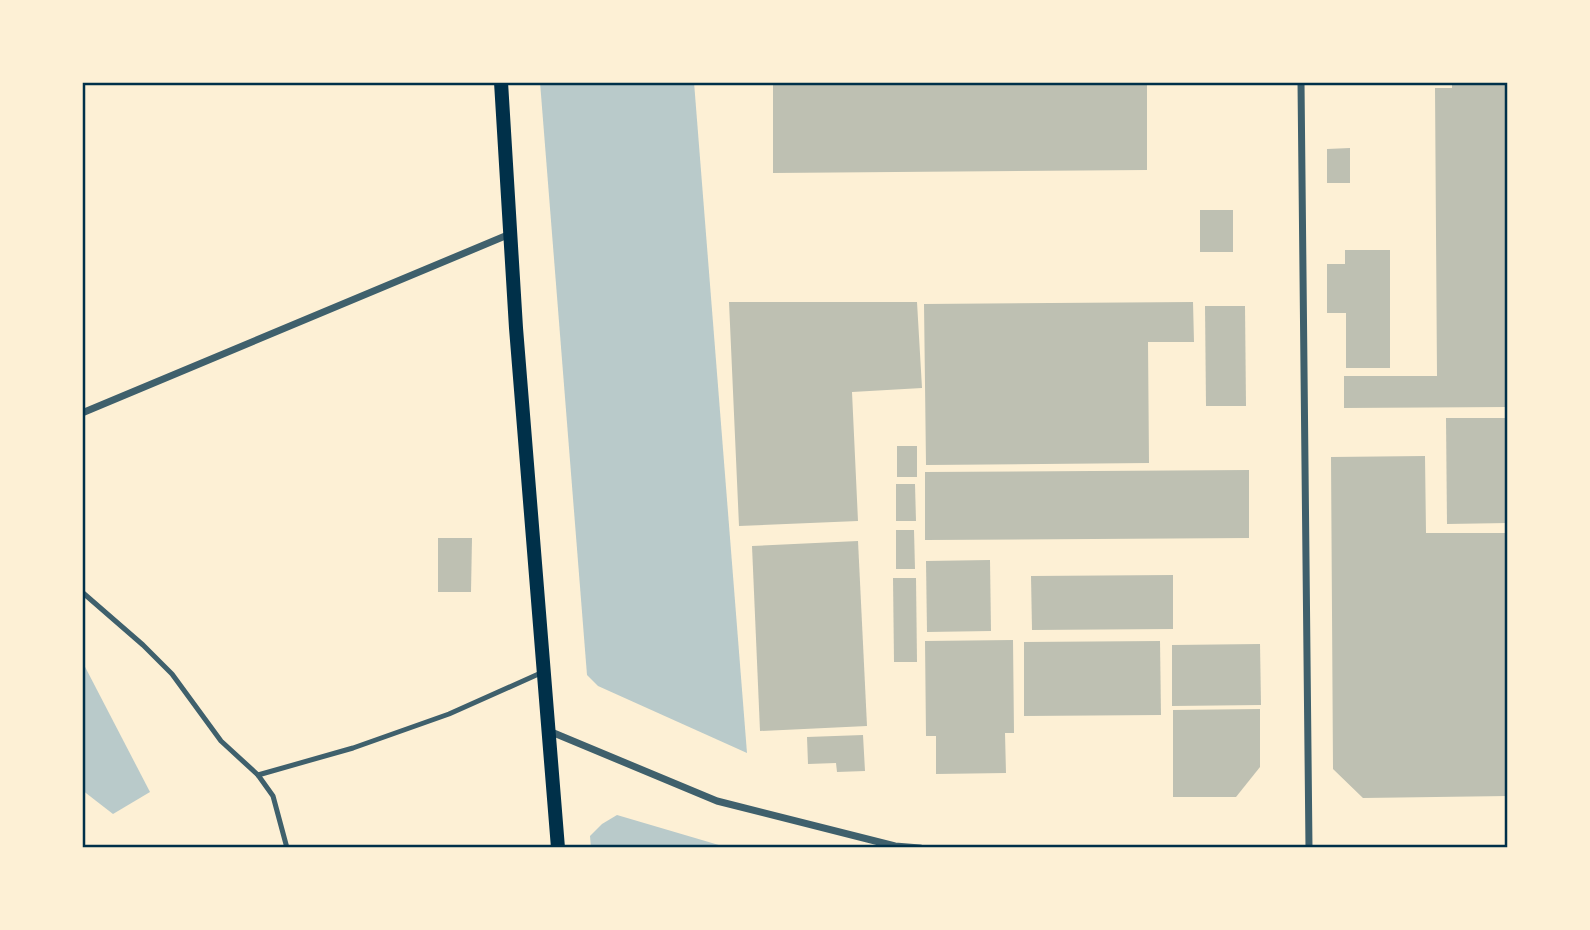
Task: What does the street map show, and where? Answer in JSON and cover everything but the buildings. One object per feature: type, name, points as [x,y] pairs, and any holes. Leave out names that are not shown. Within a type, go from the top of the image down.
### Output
[{"type":"main road","points":[[501,82],[510,234],[558,848]]},
{"type":"street","points":[[1301,82],[1309,848]]},
{"type":"street","points":[[82,413],[510,234]]},
{"type":"street","points":[[547,730],[717,801],[895,846],[920,848]]},
{"type":"lane","points":[[82,592],[172,674],[221,741],[258,775],[273,796],[287,848]]},
{"type":"lane","points":[[258,775],[353,748],[437,718],[543,672]]},
{"type":"shaded area","points":[[540,82],[694,82],[747,753],[598,686],[587,675]]},
{"type":"shaded area","points":[[82,661],[150,792],[113,814],[82,790]]},
{"type":"shaded area","points":[[617,815],[729,848],[591,848],[590,836],[602,824]]}]
